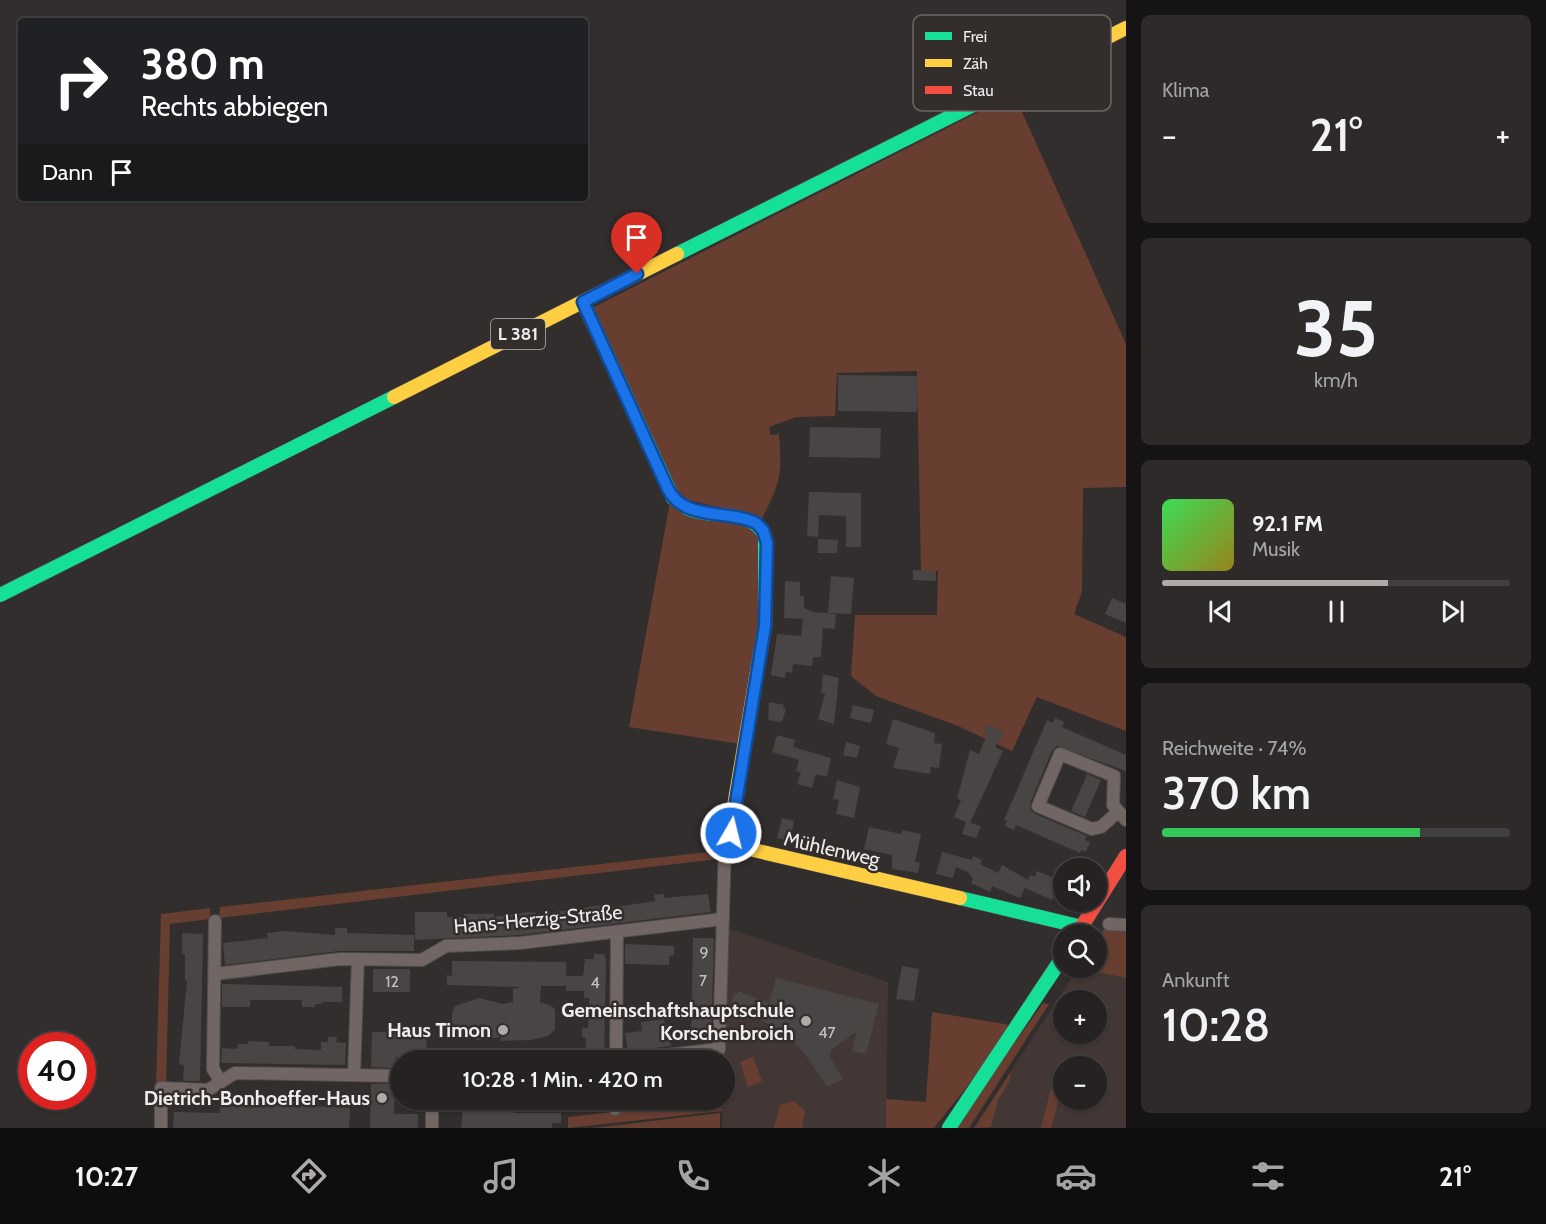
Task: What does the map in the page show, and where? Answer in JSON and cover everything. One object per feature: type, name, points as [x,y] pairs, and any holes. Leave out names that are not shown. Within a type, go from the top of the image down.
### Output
[{"type":"street","name":"L 381","points":[[1111,36],[1126,28]]},
{"type":"street","name":"L 381","points":[[0,595],[962,111]]},
{"type":"street","name":"Mühlenweg","points":[[583,302],[673,498],[689,509],[752,521],[761,527],[765,536],[765,626],[731,824],[734,842],[745,848],[1053,925]]},
{"type":"street","points":[[1060,754],[1114,776],[1112,798],[1122,816],[1092,829],[1038,806],[1060,754]]},
{"type":"street","points":[[710,1050],[719,1049],[725,844]]},
{"type":"street","points":[[1083,924],[1126,856]]},
{"type":"street","name":"Hans-Herzig-Straße","points":[[215,974],[358,959],[422,960],[446,946],[520,943],[723,919]]},
{"type":"street","points":[[215,921],[213,1069],[221,1082]]},
{"type":"street","points":[[1109,924],[1126,925]]},
{"type":"street","points":[[616,1050],[617,933]]},
{"type":"street","points":[[354,1075],[358,959]]},
{"type":"street","points":[[949,1128],[1053,972]]},
{"type":"street","points":[[161,1128],[161,1089],[208,1090],[235,1073],[390,1076]]},
{"type":"street","points":[[432,1110],[432,1128]]},
{"type":"shaded area","points":[[980,111],[1022,111],[1126,344],[1126,487],[1083,488],[1082,592],[1074,614],[1126,637],[1126,731],[1037,697],[1012,751],[958,726],[876,696],[851,676],[855,615],[937,615],[938,571],[921,571],[917,371],[837,373],[835,416],[796,417],[769,427],[770,435],[779,434],[780,468],[777,486],[762,518],[680,498],[592,308]]},
{"type":"shaded area","points":[[670,502],[754,530],[760,549],[763,575],[759,634],[740,744],[629,727]]},
{"type":"shaded area","points":[[717,851],[718,859],[219,918],[220,907]]},
{"type":"shaded area","points":[[210,908],[210,919],[170,924],[166,1086],[156,1086],[161,914]]},
{"type":"shaded area","name":"Gemeinschaftshauptschule Korschenbroich","points":[[727,928],[888,982],[886,1128],[722,1128],[722,1110],[735,1110],[735,1050],[724,1050]]},
{"type":"shaded area","points":[[1107,929],[1126,930],[1126,978],[1107,974]]},
{"type":"shaded area","points":[[1107,974],[1126,978],[1126,1128],[974,1128],[1053,1006],[1053,1044],[1107,1044],[1107,990],[1064,990],[1072,978],[1107,978]]},
{"type":"shaded area","points":[[1043,1003],[1049,1004],[969,1128],[955,1128]]},
{"type":"shaded area","points":[[932,1012],[1010,1025],[969,1084],[934,1128],[886,1128],[886,1099],[926,1102]]},
{"type":"shaded area","points":[[753,1057],[762,1081],[748,1087],[740,1062]]},
{"type":"shaded area","points":[[1010,1073],[1010,1080],[998,1100],[991,1127],[974,1128]]},
{"type":"shaded area","points":[[1053,1084],[1053,1110],[1056,1110],[1051,1128],[1041,1128]]},
{"type":"shaded area","points":[[794,1101],[805,1111],[802,1128],[774,1128],[780,1105]]},
{"type":"shaded area","points":[[631,1110],[722,1110],[568,1128],[568,1117]]},
{"type":"shaded area","points":[[720,1113],[720,1128],[593,1128]]},
{"type":"building","points":[[838,375],[918,376],[917,412],[838,411]]},
{"type":"building","points":[[810,427],[881,428],[880,458],[809,457]]},
{"type":"building","points":[[809,492],[861,493],[861,547],[846,547],[846,516],[819,515],[818,537],[807,536]]},
{"type":"building","points":[[818,539],[838,540],[837,553],[818,553]]},
{"type":"building","points":[[913,570],[936,571],[936,581],[913,580]]},
{"type":"building","points":[[831,576],[854,578],[851,614],[828,613]]},
{"type":"building","points":[[785,581],[800,582],[800,596],[804,596],[804,608],[813,612],[836,614],[835,629],[823,628],[821,657],[813,657],[812,666],[793,664],[792,673],[786,672],[785,678],[771,675],[777,634],[801,636],[803,619],[784,618]]},
{"type":"building","points":[[1112,598],[1126,604],[1126,623],[1105,614]]},
{"type":"building","points":[[823,674],[839,678],[834,724],[818,719],[825,694],[821,693]]},
{"type":"building","points":[[769,702],[784,705],[783,708],[786,709],[782,722],[768,720]]},
{"type":"building","points":[[853,705],[874,710],[871,723],[850,718]]},
{"type":"building","points":[[1055,718],[1064,722],[1062,727],[1126,755],[1126,771],[1057,746],[1052,751],[1030,803],[1031,810],[1035,814],[1087,836],[1085,840],[1090,842],[1086,852],[1081,850],[1080,853],[1016,825],[1014,830],[1005,826],[1007,821],[1004,820],[1047,720],[1053,723]]},
{"type":"building","points":[[893,719],[935,733],[934,743],[942,744],[939,768],[931,767],[930,774],[893,768],[899,748],[886,744]]},
{"type":"building","points":[[989,724],[1004,733],[995,747],[1003,751],[970,823],[981,826],[976,838],[962,834],[966,822],[954,817],[961,800],[957,799],[970,750],[979,754],[987,735],[983,733]]},
{"type":"building","points":[[777,735],[795,740],[793,747],[831,758],[827,777],[816,774],[812,788],[797,784],[801,772],[796,771],[799,760],[772,752]]},
{"type":"building","points":[[846,742],[860,746],[857,758],[843,755]]},
{"type":"building","points":[[1085,773],[1101,780],[1085,817],[1071,811],[1087,775]]},
{"type":"building","points":[[837,780],[860,787],[854,818],[836,814],[839,800],[833,799]]},
{"type":"building","points":[[782,818],[794,821],[790,841],[777,838]]},
{"type":"building","points":[[869,827],[901,834],[902,830],[921,834],[915,862],[920,863],[918,873],[892,869],[892,855],[864,849]]},
{"type":"building","points":[[942,852],[972,860],[973,856],[982,860],[980,864],[998,873],[1002,865],[1028,880],[1030,875],[1035,877],[1037,871],[1053,878],[1053,898],[1025,888],[1020,898],[992,886],[990,892],[971,883],[973,879],[968,872],[956,867],[953,878],[936,874]]},
{"type":"building","points":[[664,894],[664,898],[708,894],[711,912],[519,935],[415,940],[415,912],[447,912],[447,917],[464,917],[464,914],[494,914],[494,917],[529,912],[536,913],[536,915],[602,905],[608,908],[655,901],[654,895]]},
{"type":"building","points":[[335,928],[347,928],[347,933],[414,935],[414,951],[339,951],[225,965],[223,943],[268,938],[267,933],[284,931],[335,935]]},
{"type":"building","points":[[182,933],[203,934],[200,1081],[183,1081],[184,1065],[179,1064],[187,981],[185,981],[185,954],[182,954]]},
{"type":"building","points":[[693,938],[714,938],[711,1040],[691,1040]]},
{"type":"building","points":[[625,944],[674,946],[674,955],[669,956],[669,965],[625,964]]},
{"type":"building","points":[[594,954],[604,954],[606,959],[604,1050],[586,1050],[586,1038],[582,1037],[582,1028],[588,1028],[589,998],[584,998],[584,991],[566,991],[566,986],[541,986],[540,1002],[552,1006],[555,1010],[555,1030],[548,1036],[531,1040],[501,1041],[501,1037],[478,1040],[461,1037],[452,1031],[452,1013],[455,1006],[479,998],[503,1004],[513,1002],[513,989],[521,987],[447,985],[447,975],[452,976],[452,961],[566,962],[566,976],[583,976],[585,959],[594,959]]},
{"type":"building","points":[[902,966],[919,969],[914,1001],[896,999]]},
{"type":"building","points":[[373,969],[410,969],[410,992],[373,992]]},
{"type":"building","points":[[776,978],[879,1004],[866,1054],[852,1051],[857,1031],[830,1051],[832,1053],[829,1055],[843,1079],[829,1086],[826,1085],[805,1054],[787,1036],[757,1017],[730,1007],[734,993],[738,994],[738,991],[769,1003]]},
{"type":"building","points":[[222,984],[342,987],[342,1002],[322,1002],[322,1004],[315,1004],[315,1007],[302,1007],[302,1000],[250,1000],[250,1007],[222,1007]]},
{"type":"building","points":[[664,1019],[665,1025],[668,1024],[671,1046],[628,1050],[625,1033],[642,1031],[641,1022]]},
{"type":"building","points":[[372,1032],[427,1033],[426,1050],[390,1050],[390,1068],[371,1067]]},
{"type":"building","points":[[328,1037],[337,1037],[336,1042],[346,1043],[345,1065],[221,1063],[222,1048],[237,1049],[238,1044],[248,1044],[248,1041],[269,1042],[269,1046],[295,1046],[295,1049],[321,1050],[321,1042],[328,1042]]},
{"type":"building","name":"Dietrich-Bonhoeffer-Haus","points":[[371,1084],[390,1084],[390,1110],[394,1110],[394,1114],[418,1114],[418,1128],[370,1128]]},
{"type":"building","points":[[257,1103],[350,1108],[349,1128],[173,1128],[174,1112],[220,1113],[220,1106],[257,1107]]},
{"type":"building","points":[[463,1110],[561,1113],[561,1123],[552,1123],[552,1128],[461,1128]]},
{"type":"traffic: fast","points":[[677,254],[961,111]]},
{"type":"traffic: fast","points":[[583,302],[673,498],[698,512],[742,518],[759,527],[765,536],[765,626],[757,671]]},
{"type":"traffic: fast","points":[[0,595],[394,397]]},
{"type":"traffic: fast","points":[[960,898],[1069,924]]},
{"type":"traffic: fast","points":[[949,1128],[1053,972]]},
{"type":"traffic: slow","points":[[1111,36],[1126,28]]},
{"type":"traffic: slow","points":[[394,397],[677,254]]},
{"type":"traffic: slow","points":[[757,671],[731,824],[734,842],[745,848],[960,898]]},
{"type":"traffic: jam","points":[[1083,924],[1126,856]]},
{"type":"place","name":"Gemeinschaftshauptschule Korschenbroich","points":[[806,1021]]},
{"type":"place","name":"Haus Timon","points":[[503,1030]]},
{"type":"place","name":"Dietrich-Bonhoeffer-Haus","points":[[382,1098]]},
{"type":"route","points":[[637,274],[583,302],[668,489],[676,501],[687,508],[744,518],[756,523],[763,530],[767,543],[765,626],[731,833]]}]
